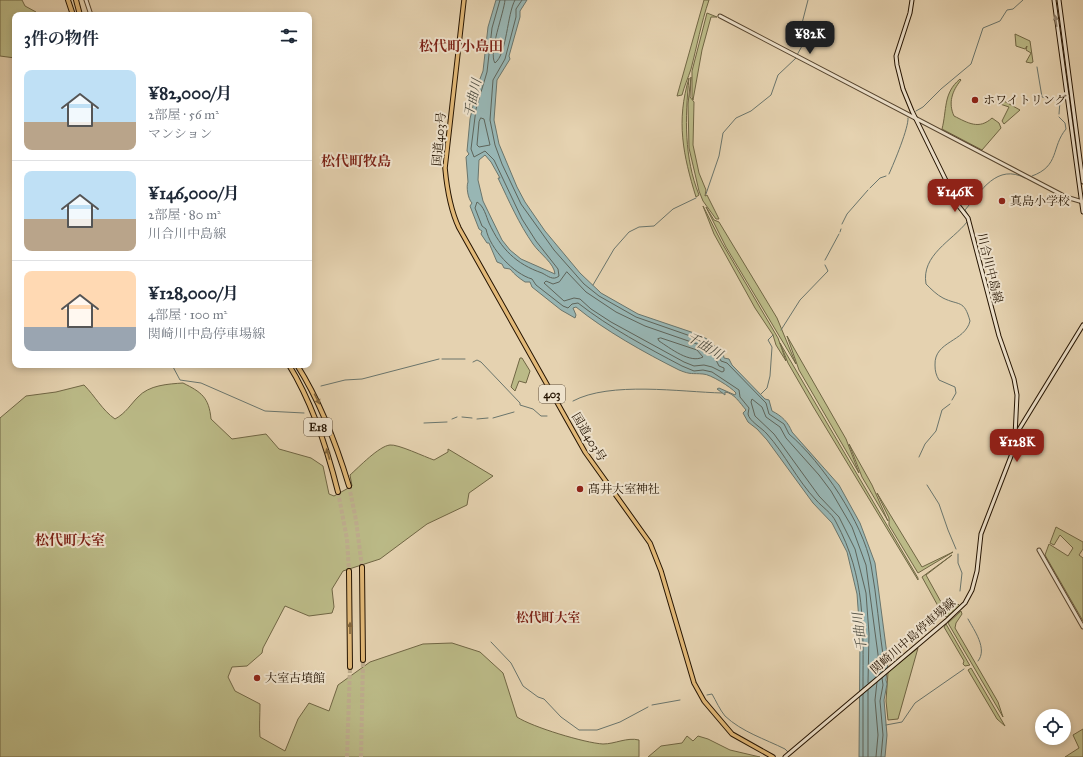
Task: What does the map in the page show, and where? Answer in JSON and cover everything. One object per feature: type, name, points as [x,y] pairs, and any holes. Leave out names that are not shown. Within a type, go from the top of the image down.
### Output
[{"type":"highway","points":[[68,0],[71,12]]},
{"type":"highway","points":[[76,0],[79,12]]},
{"type":"highway","name":"国道403号","points":[[464,0],[445,168],[452,214],[586,452],[650,543],[661,571],[694,683],[704,702],[732,734],[773,757]]},
{"type":"highway","name":"E18","points":[[290,368],[315,418],[328,455],[338,492]]},
{"type":"highway","name":"E18","points":[[299,368],[326,420],[337,446],[349,486]]},
{"type":"highway","points":[[362,567],[363,660]]},
{"type":"highway","points":[[349,571],[350,667]]},
{"type":"main road","name":"川合川中島線","points":[[912,0],[910,13],[896,56],[903,89],[916,120],[958,205],[968,218],[998,336],[1014,379],[1017,395],[1015,436]]},
{"type":"main road","points":[[1054,0],[1083,212]]},
{"type":"main road","points":[[1059,0],[1083,182]]},
{"type":"main road","points":[[83,3],[87,1],[89,12]]},
{"type":"main road","points":[[720,16],[769,40],[916,120],[1066,197],[1082,202]]},
{"type":"main road","name":"関崎川中島停車場線","points":[[785,757],[944,623],[970,597],[975,583],[981,534],[1013,451],[1016,441],[1015,436],[1083,325]]},
{"type":"main road","points":[[1039,550],[1083,627]]},
{"type":"shaded area","points":[[0,0],[22,0],[25,6],[36,12],[12,12],[12,58],[0,56]]},
{"type":"shaded area","points":[[704,0],[709,0],[691,69],[682,95],[677,96]]},
{"type":"shaded area","points":[[707,13],[717,17],[711,17],[702,50],[693,100],[692,71]]},
{"type":"shaded area","points":[[1015,34],[1030,41],[1033,62],[1026,62],[1031,53],[1026,50],[1027,46],[1025,49],[1016,46]]},
{"type":"shaded area","points":[[691,77],[690,97],[694,102],[693,145],[699,173],[706,190],[705,196],[707,195],[719,219],[716,219],[703,201],[699,191],[689,148],[688,104]]},
{"type":"shaded area","points":[[689,78],[686,123],[688,152],[694,181],[699,195],[696,197],[685,152],[682,123],[685,94]]},
{"type":"shaded area","points":[[960,79],[961,80],[953,93],[951,102],[954,116],[973,124],[983,124],[992,118],[999,123],[1001,128],[982,150],[942,129],[948,96],[955,84]]},
{"type":"shaded area","points":[[1002,100],[1020,110],[1004,124],[1002,121],[1009,107],[1000,104]]},
{"type":"shaded area","points":[[703,206],[722,243],[778,338],[786,361],[776,345],[773,335],[755,308],[714,234]]},
{"type":"shaded area","points":[[706,207],[714,220],[719,222],[777,318],[796,364],[726,247]]},
{"type":"shaded area","points":[[787,336],[846,439],[859,473],[799,370]]},
{"type":"shaded area","points":[[780,343],[918,580],[814,408],[788,363]]},
{"type":"shaded area","points":[[520,358],[522,358],[530,371],[526,383],[519,381],[515,391],[511,387]]},
{"type":"shaded area","points":[[183,383],[195,389],[203,396],[208,405],[211,419],[232,439],[266,434],[279,449],[311,458],[323,466],[329,494],[334,496],[352,486],[350,475],[364,462],[380,449],[390,445],[394,445],[434,460],[448,452],[448,449],[493,476],[469,493],[467,505],[427,524],[380,559],[343,571],[332,589],[334,607],[332,613],[309,616],[285,606],[263,648],[262,653],[247,666],[232,667],[228,677],[235,691],[260,704],[260,737],[285,751],[298,719],[309,703],[329,711],[338,685],[370,662],[423,644],[452,643],[480,652],[503,673],[517,717],[546,730],[595,743],[608,744],[630,739],[639,740],[639,757],[0,757],[0,418],[26,396],[56,392],[84,385],[106,411],[115,419],[128,409],[142,393],[159,386]]},
{"type":"shaded area","points":[[849,444],[872,485],[888,521],[862,477]]},
{"type":"shaded area","points":[[877,493],[922,567],[953,552],[918,573],[889,525],[889,518]]},
{"type":"shaded area","points":[[1056,527],[1083,542],[1083,549],[1079,555],[1083,558],[1083,621],[1045,555],[1049,544],[1068,556],[1073,548],[1060,535],[1054,545],[1050,543]]},
{"type":"shaded area","points":[[952,555],[926,575],[946,611],[958,604],[960,606],[947,617],[943,615],[922,577]]},
{"type":"shaded area","points":[[961,611],[962,614],[956,623],[955,628],[998,702],[1003,717],[948,623]]},
{"type":"shaded area","points":[[946,624],[970,665],[965,666],[963,664],[964,661],[944,627]]},
{"type":"shaded area","points":[[918,648],[898,719],[888,720],[886,701],[888,672]]},
{"type":"shaded area","points":[[971,668],[1005,726],[997,719],[968,670]]},
{"type":"shaded area","points":[[1083,729],[1083,757],[1065,757],[1079,748],[1073,735]]},
{"type":"shaded area","points":[[687,736],[693,741],[698,736],[708,739],[730,750],[760,757],[648,757],[661,746],[682,743]]},
{"type":"water","name":"千曲川","points":[[496,0],[527,0],[520,11],[520,17],[509,56],[510,59],[497,80],[494,120],[499,144],[517,187],[525,202],[545,231],[580,273],[601,293],[638,314],[700,335],[712,342],[712,344],[723,352],[724,358],[729,359],[732,365],[765,399],[769,400],[772,411],[779,415],[789,425],[792,432],[839,485],[860,523],[875,563],[888,662],[887,684],[884,700],[887,735],[885,757],[859,757],[860,635],[857,594],[847,552],[832,523],[813,503],[767,440],[748,422],[743,413],[746,410],[731,394],[725,392],[725,395],[717,389],[719,388],[735,395],[736,393],[715,378],[703,374],[683,372],[652,356],[612,333],[576,307],[573,308],[576,315],[575,318],[561,310],[532,287],[530,282],[525,282],[510,269],[504,268],[502,264],[497,262],[489,243],[487,243],[481,234],[482,231],[479,229],[470,206],[472,203],[469,199],[467,190],[468,182],[466,157],[469,154],[467,151],[470,119],[478,84],[483,71],[488,27]],"holes":[[[485,155],[491,162],[523,228],[536,248],[552,266],[555,274],[521,259],[510,250],[502,240],[483,201],[478,180],[479,160]]]},
{"type":"waterway","points":[[797,55],[802,46],[800,31],[808,0]]},
{"type":"waterway","points":[[916,111],[923,107],[941,89],[971,64],[983,28],[1000,21],[1007,10],[1013,9],[1023,0]]},
{"type":"waterway","points":[[706,194],[719,156],[723,133],[736,118],[751,111],[771,95],[778,75],[796,58]]},
{"type":"waterway","points":[[1037,67],[1042,97],[1060,101],[1059,114]]},
{"type":"waterway","points":[[1032,176],[1041,172],[1047,167],[1054,156],[1061,136],[1066,129],[1065,123],[1059,117]]},
{"type":"waterway","points":[[889,174],[904,137],[908,118]]},
{"type":"waterway","points":[[970,218],[965,210],[990,181],[1006,174],[1015,174],[1025,178]]},
{"type":"waterway","points":[[870,188],[880,178],[886,176]]},
{"type":"waterway","points":[[842,224],[847,214],[868,190]]},
{"type":"waterway","points":[[593,285],[614,249],[629,232],[639,227],[654,226],[673,209],[696,198]]},
{"type":"waterway","points":[[952,400],[956,393],[955,387],[939,380],[935,369],[936,357],[944,346],[967,328],[970,321],[966,309],[963,306],[941,297],[926,284],[926,274],[928,265],[939,249],[967,222]]},
{"type":"waterway","points":[[825,260],[839,234]]},
{"type":"waterway","points":[[781,330],[800,300],[828,271],[825,265]]},
{"type":"waterway","points":[[761,394],[767,388],[770,376],[772,347],[768,340],[773,335]]},
{"type":"waterway","points":[[321,386],[345,380],[362,379],[439,359]]},
{"type":"waterway","points":[[442,359],[465,359]]},
{"type":"waterway","points":[[473,362],[477,360],[481,362],[520,403],[520,405],[533,409],[541,416],[547,416]]},
{"type":"waterway","points":[[174,368],[180,380],[201,383],[265,411],[304,413]]},
{"type":"waterway","points":[[573,401],[588,395],[626,389],[722,393]]},
{"type":"waterway","points":[[919,457],[925,444],[936,431],[942,410],[950,404]]},
{"type":"waterway","points":[[493,418],[514,412]]},
{"type":"waterway","points":[[452,419],[457,417]]},
{"type":"waterway","points":[[462,417],[472,418]]},
{"type":"waterway","points":[[477,419],[488,418]]},
{"type":"waterway","points":[[424,423],[447,422]]},
{"type":"waterway","points":[[927,485],[939,504],[956,549]]},
{"type":"waterway","points":[[958,554],[958,563],[962,573],[960,591]]},
{"type":"waterway","points":[[968,619],[981,645],[982,651],[978,661]]},
{"type":"waterway","points":[[491,642],[511,663],[523,686],[538,697],[544,699],[561,717],[579,730],[597,730],[620,722],[648,707]]},
{"type":"waterway","points":[[886,725],[902,722],[915,703],[964,669]]},
{"type":"waterway","points":[[707,695],[712,694],[723,714],[732,722],[746,731],[785,749],[788,752]]},
{"type":"waterway","points":[[652,705],[680,700]]},
{"type":"tunnel","points":[[349,486],[356,520],[362,567]]},
{"type":"tunnel","points":[[338,492],[347,539],[349,571]]},
{"type":"tunnel","points":[[361,757],[363,660]]},
{"type":"tunnel","points":[[347,757],[350,667]]},
{"type":"place","name":"ホワイトリング","points":[[975,100]]},
{"type":"place","name":"真島小学校","points":[[1002,201]]},
{"type":"place","name":"髙井大室神社","points":[[580,489]]},
{"type":"place","name":"大室古墳館","points":[[257,678]]},
{"type":"district","name":"松代町小島田","points":[[461,46]]},
{"type":"district","name":"松代町牧島","points":[[356,161]]},
{"type":"district","name":"松代町大室","points":[[70,540]]},
{"type":"district","name":"松代町大室","points":[[548,617]]}]
